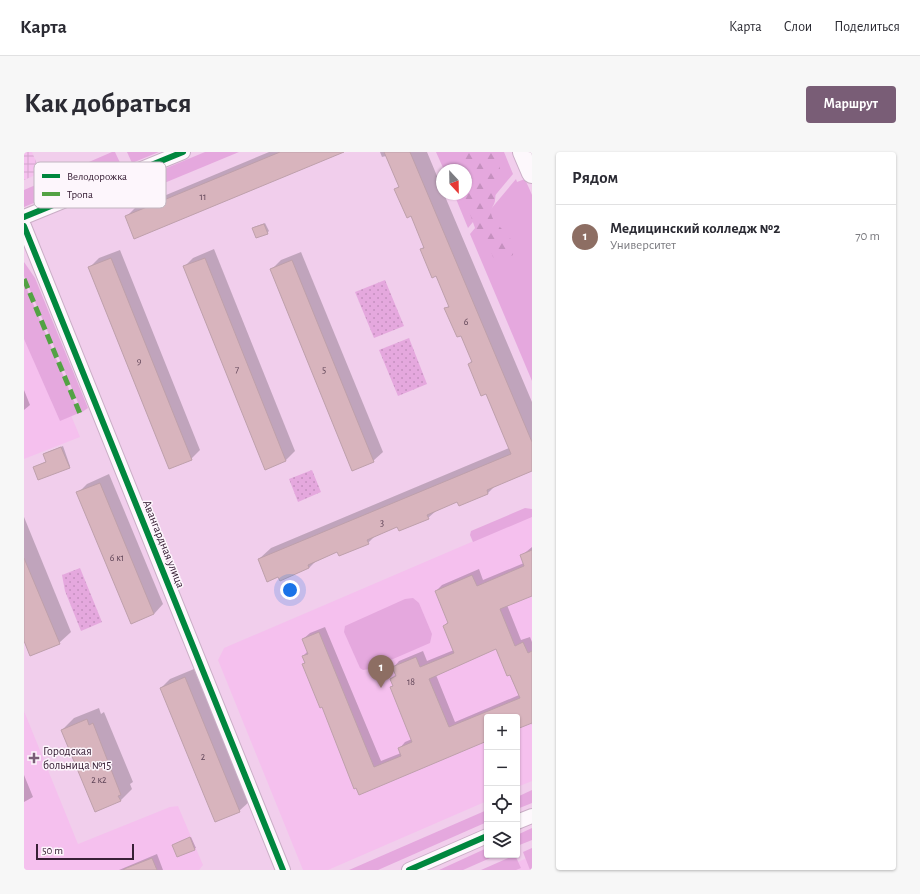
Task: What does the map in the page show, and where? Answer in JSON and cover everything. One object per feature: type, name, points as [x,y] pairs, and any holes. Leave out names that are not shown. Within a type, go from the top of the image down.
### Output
[{"type":"main road","points":[[523,152],[532,174]]},
{"type":"street","points":[[159,162],[183,152]]},
{"type":"street","points":[[24,217],[46,208]]},
{"type":"street","name":"Авангардная улица","points":[[24,226],[283,870]]},
{"type":"street","points":[[520,821],[532,816]]},
{"type":"street","points":[[409,870],[484,837]]},
{"type":"shaded area","points":[[24,152],[32,152],[36,162],[34,162],[34,176],[24,180]]},
{"type":"shaded area","points":[[24,302],[80,437],[24,459]]},
{"type":"shaded area","points":[[532,516],[532,781],[520,786],[520,714],[484,714],[484,802],[328,870],[303,870],[218,660],[224,648]]},
{"type":"shaded area","name":"Городская больница №15","points":[[24,711],[78,844],[170,807],[178,806],[203,865],[199,870],[24,870]]},
{"type":"shaded area","points":[[532,856],[532,870],[498,870]]},
{"type":"green space","points":[[115,152],[120,162],[89,162]]},
{"type":"green space","points":[[127,152],[159,152],[134,162],[132,162]]},
{"type":"green space","points":[[205,152],[239,152],[166,182],[166,168]]},
{"type":"green space","points":[[436,152],[504,152],[513,174],[468,228],[456,200],[472,200],[472,164],[441,164]]},
{"type":"green space","points":[[467,152],[496,152],[498,154],[501,177],[495,184],[495,202],[491,212],[495,222],[508,236],[513,247],[513,255],[501,261],[493,257],[489,246],[475,228],[465,200],[472,200],[472,164],[460,164],[462,156]]},
{"type":"green space","points":[[516,179],[517,182],[525,179],[532,195],[532,381],[470,234]]},
{"type":"green space","points":[[34,186],[34,203],[24,207],[24,190]]},
{"type":"green space","points":[[24,262],[35,278],[88,408],[82,412],[24,276]]},
{"type":"green space","points":[[385,280],[404,326],[374,338],[355,292]]},
{"type":"green space","points":[[24,282],[79,413],[60,421],[24,339]]},
{"type":"green space","points":[[409,338],[427,384],[398,396],[379,350]]},
{"type":"green space","points":[[312,470],[321,492],[298,502],[289,479]]},
{"type":"green space","points":[[525,508],[532,509],[532,517],[473,542],[470,535],[471,531]]},
{"type":"green space","points":[[80,568],[102,622],[81,631],[65,591],[62,575]]},
{"type":"green space","points":[[413,598],[419,603],[432,634],[430,643],[370,669],[363,670],[360,668],[344,632],[345,626],[405,599]]},
{"type":"green space","points":[[532,790],[532,803],[520,808],[520,796]]},
{"type":"green space","points":[[484,811],[484,823],[378,870],[349,870]]},
{"type":"green space","points":[[532,828],[532,840],[520,845],[520,834]]},
{"type":"green space","points":[[532,848],[532,870],[530,870],[523,852]]},
{"type":"green space","points":[[484,849],[484,858],[490,858],[463,870],[439,870]]},
{"type":"green space","points":[[508,858],[516,858],[521,868],[516,870],[481,870]]},
{"type":"building","points":[[280,152],[344,152],[134,239],[125,216],[144,208],[166,208],[166,199]]},
{"type":"building","points":[[384,152],[410,152],[532,442],[532,471],[487,490],[488,494],[459,506],[457,502],[427,515],[429,519],[399,531],[397,527],[367,540],[369,544],[339,556],[337,552],[308,565],[309,568],[280,581],[278,577],[267,582],[258,559],[511,454],[486,394],[481,396],[468,364],[472,362],[461,336],[457,337],[444,308],[449,307],[436,276],[432,278],[420,249],[424,248],[411,216],[407,218],[394,189],[399,187]]},
{"type":"building","points":[[264,224],[268,234],[256,238],[252,228]]},
{"type":"building","points":[[111,258],[192,460],[169,469],[88,267]]},
{"type":"building","points":[[205,258],[286,461],[265,470],[183,266]]},
{"type":"building","points":[[292,260],[374,462],[352,471],[270,269]]},
{"type":"building","points":[[61,447],[70,468],[38,480],[33,467],[46,462],[43,454]]},
{"type":"building","points":[[100,483],[154,614],[131,624],[76,492]]},
{"type":"building","points":[[532,550],[532,596],[500,609],[515,646],[523,642],[528,653],[532,651],[532,723],[520,728],[520,714],[484,714],[484,742],[359,795],[356,788],[354,789],[322,707],[320,708],[302,664],[305,663],[302,656],[308,654],[302,639],[319,632],[374,767],[401,756],[398,748],[412,742],[390,687],[393,686],[390,679],[396,676],[392,667],[416,657],[420,667],[454,653],[443,626],[448,623],[435,591],[472,575],[477,586],[524,566],[520,555]],"holes":[[[496,649],[507,676],[510,675],[520,698],[449,727],[429,679]]]},
{"type":"building","points":[[24,558],[60,644],[30,656],[24,641]]},
{"type":"building","points":[[185,677],[240,812],[215,822],[160,688]]},
{"type":"building","points":[[87,719],[89,725],[93,723],[121,795],[118,796],[121,801],[95,812],[61,730]]},
{"type":"building","points":[[190,837],[195,850],[177,857],[172,845]]},
{"type":"building","points":[[152,858],[157,870],[124,870],[124,869]]},
{"type":"marked path","points":[[24,279],[81,416]]},
{"type":"cycle path","points":[[159,162],[183,152]]},
{"type":"cycle path","points":[[24,217],[46,208]]},
{"type":"cycle path","points":[[24,226],[283,870]]},
{"type":"cycle path","points":[[409,870],[484,837]]},
{"type":"place","name":"Медицинский колледж №2","points":[[381,688]]},
{"type":"place","name":"Городская больница №15","points":[[34,758]]}]
